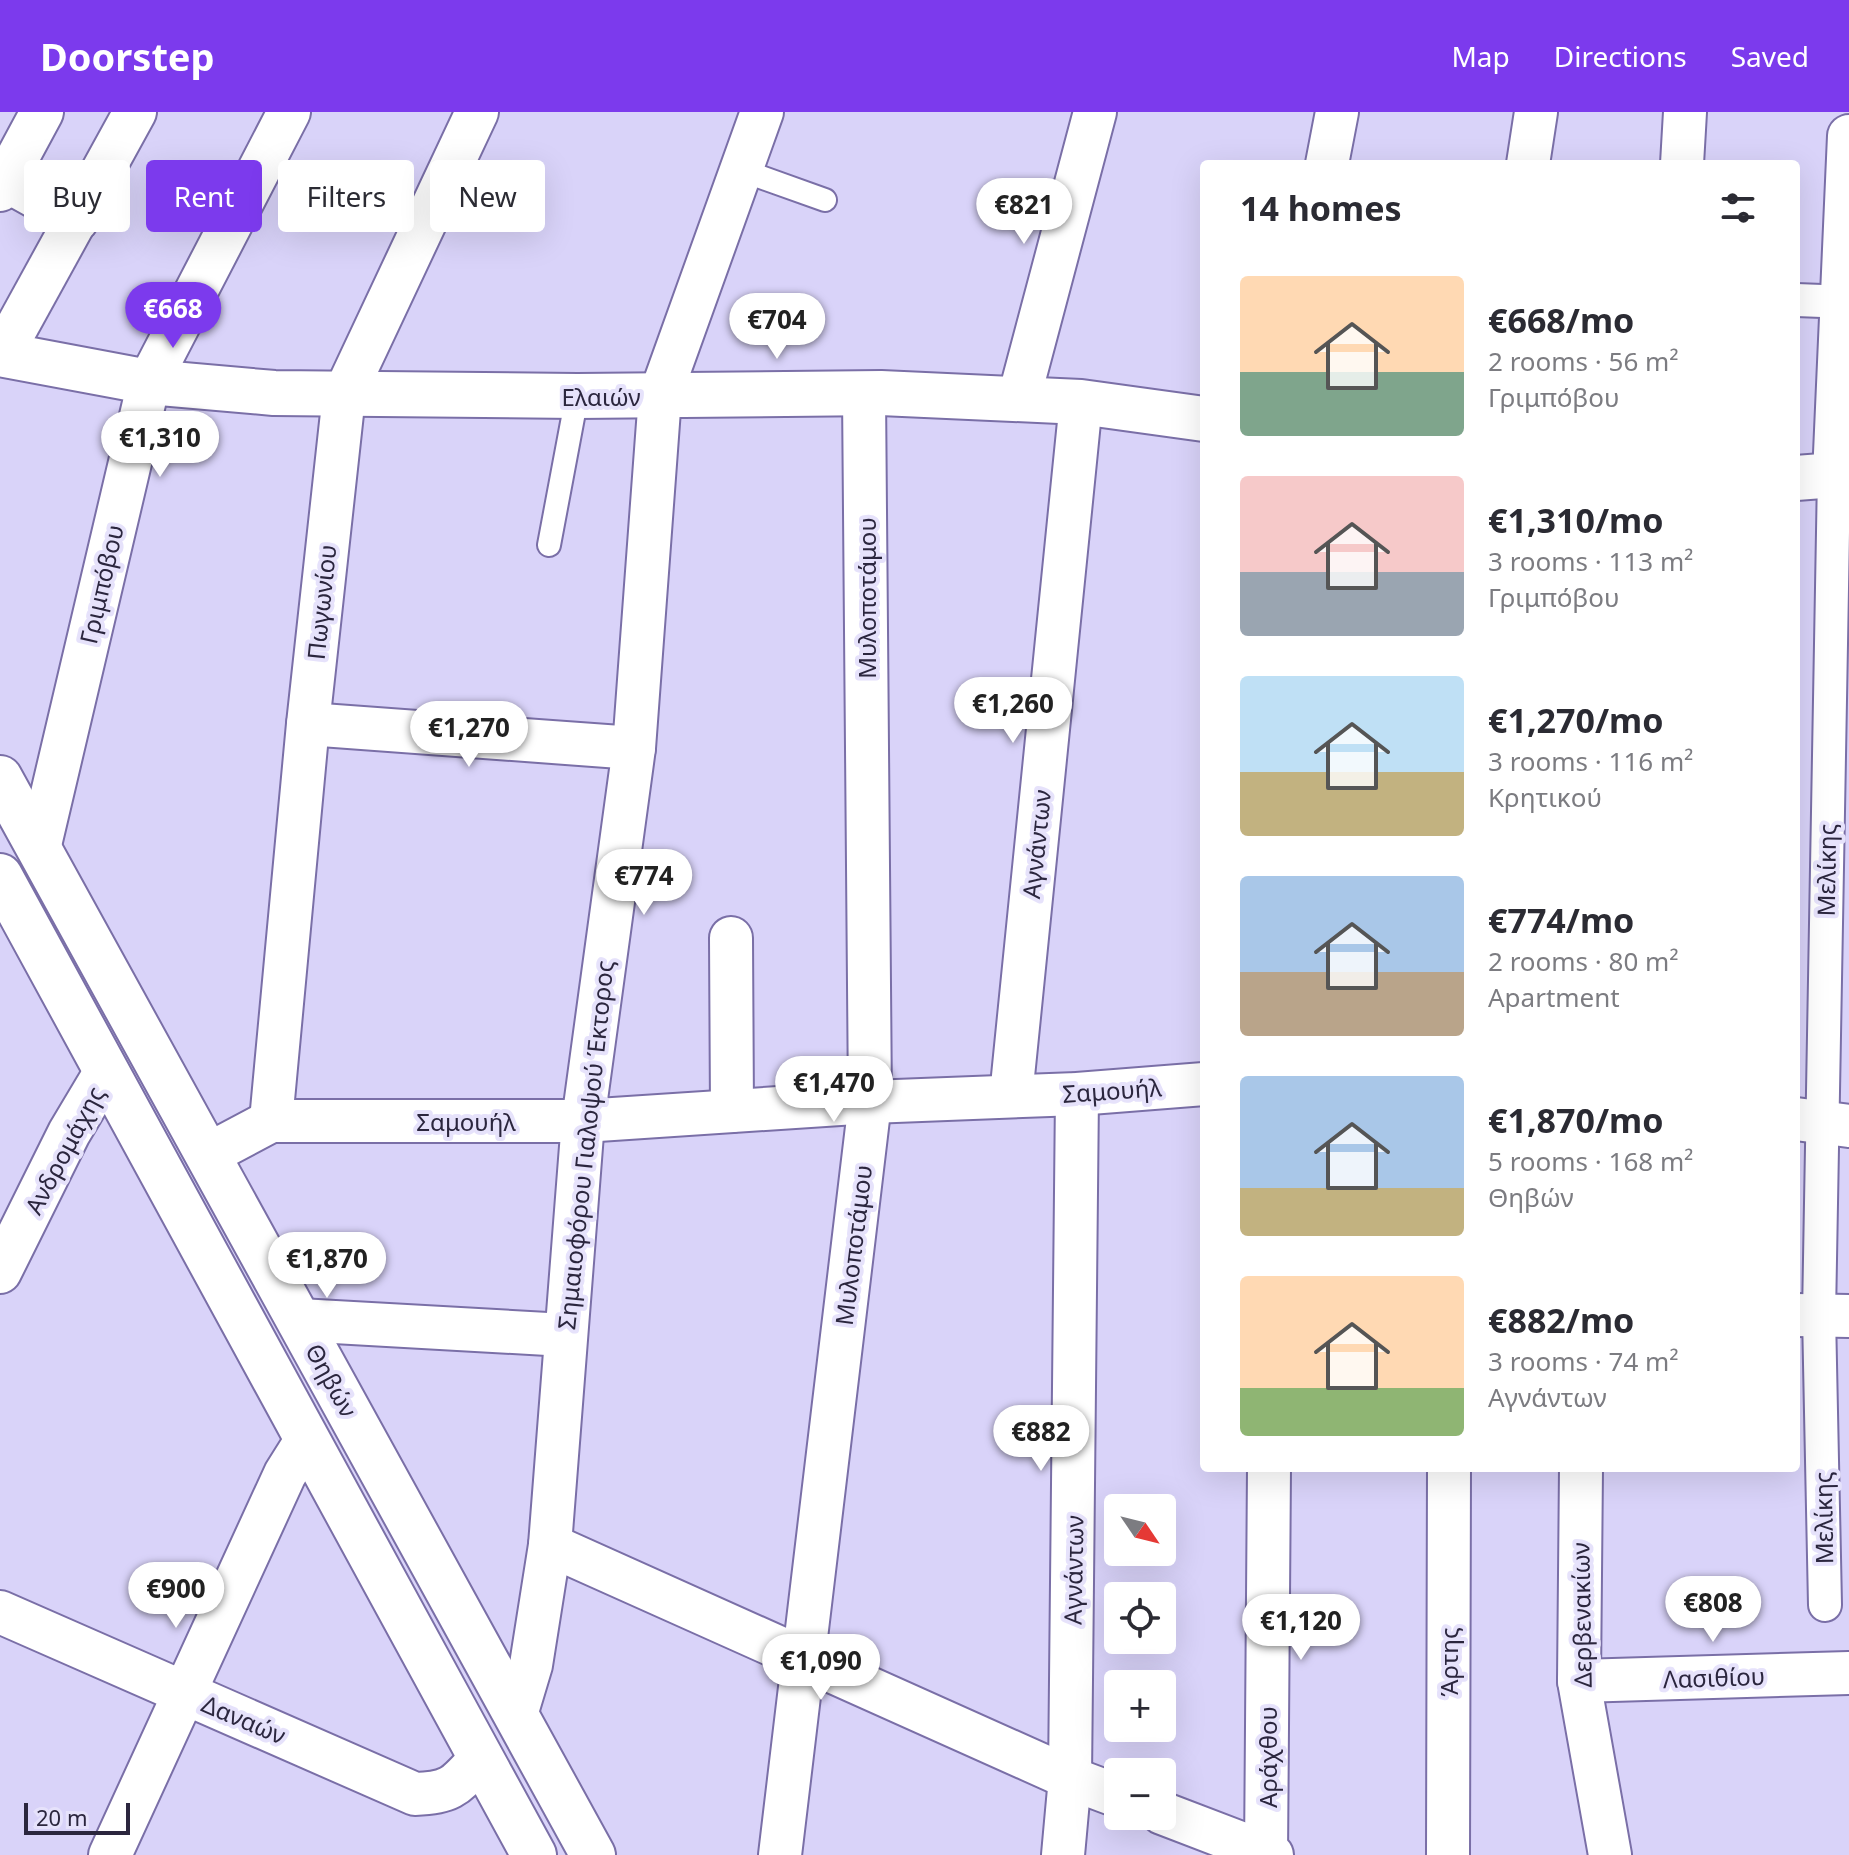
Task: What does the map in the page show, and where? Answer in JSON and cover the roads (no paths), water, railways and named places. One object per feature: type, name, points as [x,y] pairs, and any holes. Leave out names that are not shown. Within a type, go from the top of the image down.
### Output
[{"type":"main road","name":"Ελαιών","points":[[1,354],[149,382],[274,393],[577,396],[864,393],[1081,402],[1200,418]]},
{"type":"main road","name":"Θηβών","points":[[0,778],[593,1855]]},
{"type":"main road","name":"Θηβών","points":[[6,901],[106,1071],[534,1855]]},
{"type":"street","points":[[24,193],[2,182],[42,112]]},
{"type":"street","points":[[109,160],[135,112]]},
{"type":"street","name":"Γριμπόβου","points":[[39,849],[149,382],[289,112]]},
{"type":"street","name":"Πωγωνίου","points":[[271,1121],[308,724],[344,395],[477,112]]},
{"type":"street","name":"Σημαιοφόρου Γιαλοψού Έκτορος","points":[[516,1715],[531,1665],[550,1545],[583,1121],[634,748],[660,396],[762,112]]},
{"type":"street","points":[[1019,398],[1095,112]]},
{"type":"street","points":[[1328,160],[1337,112]]},
{"type":"street","points":[[1529,160],[1536,112]]},
{"type":"street","points":[[1682,160],[1685,112]]},
{"type":"street","name":"Μελίκης","points":[[1825,1605],[1821,1315],[1826,476],[1846,302],[1849,136]]},
{"type":"street","points":[[1,354],[70,232]]},
{"type":"street","points":[[1800,300],[1846,302]]},
{"type":"street","name":"Μυλοποτάμου","points":[[780,1855],[870,1102],[864,393]]},
{"type":"street","name":"Αγνάντων","points":[[1011,1096],[1081,402]]},
{"type":"street","points":[[308,724],[634,748]]},
{"type":"street","points":[[731,938],[732,1111]]},
{"type":"street","name":"Ανδρομάχης","points":[[0,1272],[69,1133],[106,1071]]},
{"type":"street","name":"Σαμουήλ","points":[[207,1155],[271,1121],[583,1121],[1200,1084]]},
{"type":"street","name":"Αγνάντων","points":[[1063,1855],[1070,1778],[1077,1094]]},
{"type":"street","points":[[299,1320],[565,1335]]},
{"type":"street","points":[[110,1855],[285,1474],[307,1439]]},
{"type":"street","name":"Αράχθου","points":[[1268,1854],[1269,1472]]},
{"type":"street","name":"Άρτης","points":[[1448,1855],[1449,1472]]},
{"type":"street","name":"Δερβενακίων","points":[[1581,1472],[1579,1681],[1610,1855]]},
{"type":"street","points":[[550,1545],[1104,1791]]},
{"type":"street","name":"Δαναών","points":[[0,1612],[415,1794],[441,1793],[458,1782],[481,1758]]},
{"type":"street","name":"Λασιθίου","points":[[1579,1681],[1849,1673]]},
{"type":"street","points":[[1176,1818],[1268,1854]]},
{"type":"lane","points":[[741,170],[825,200]]},
{"type":"lane","points":[[549,545],[577,396]]}]
